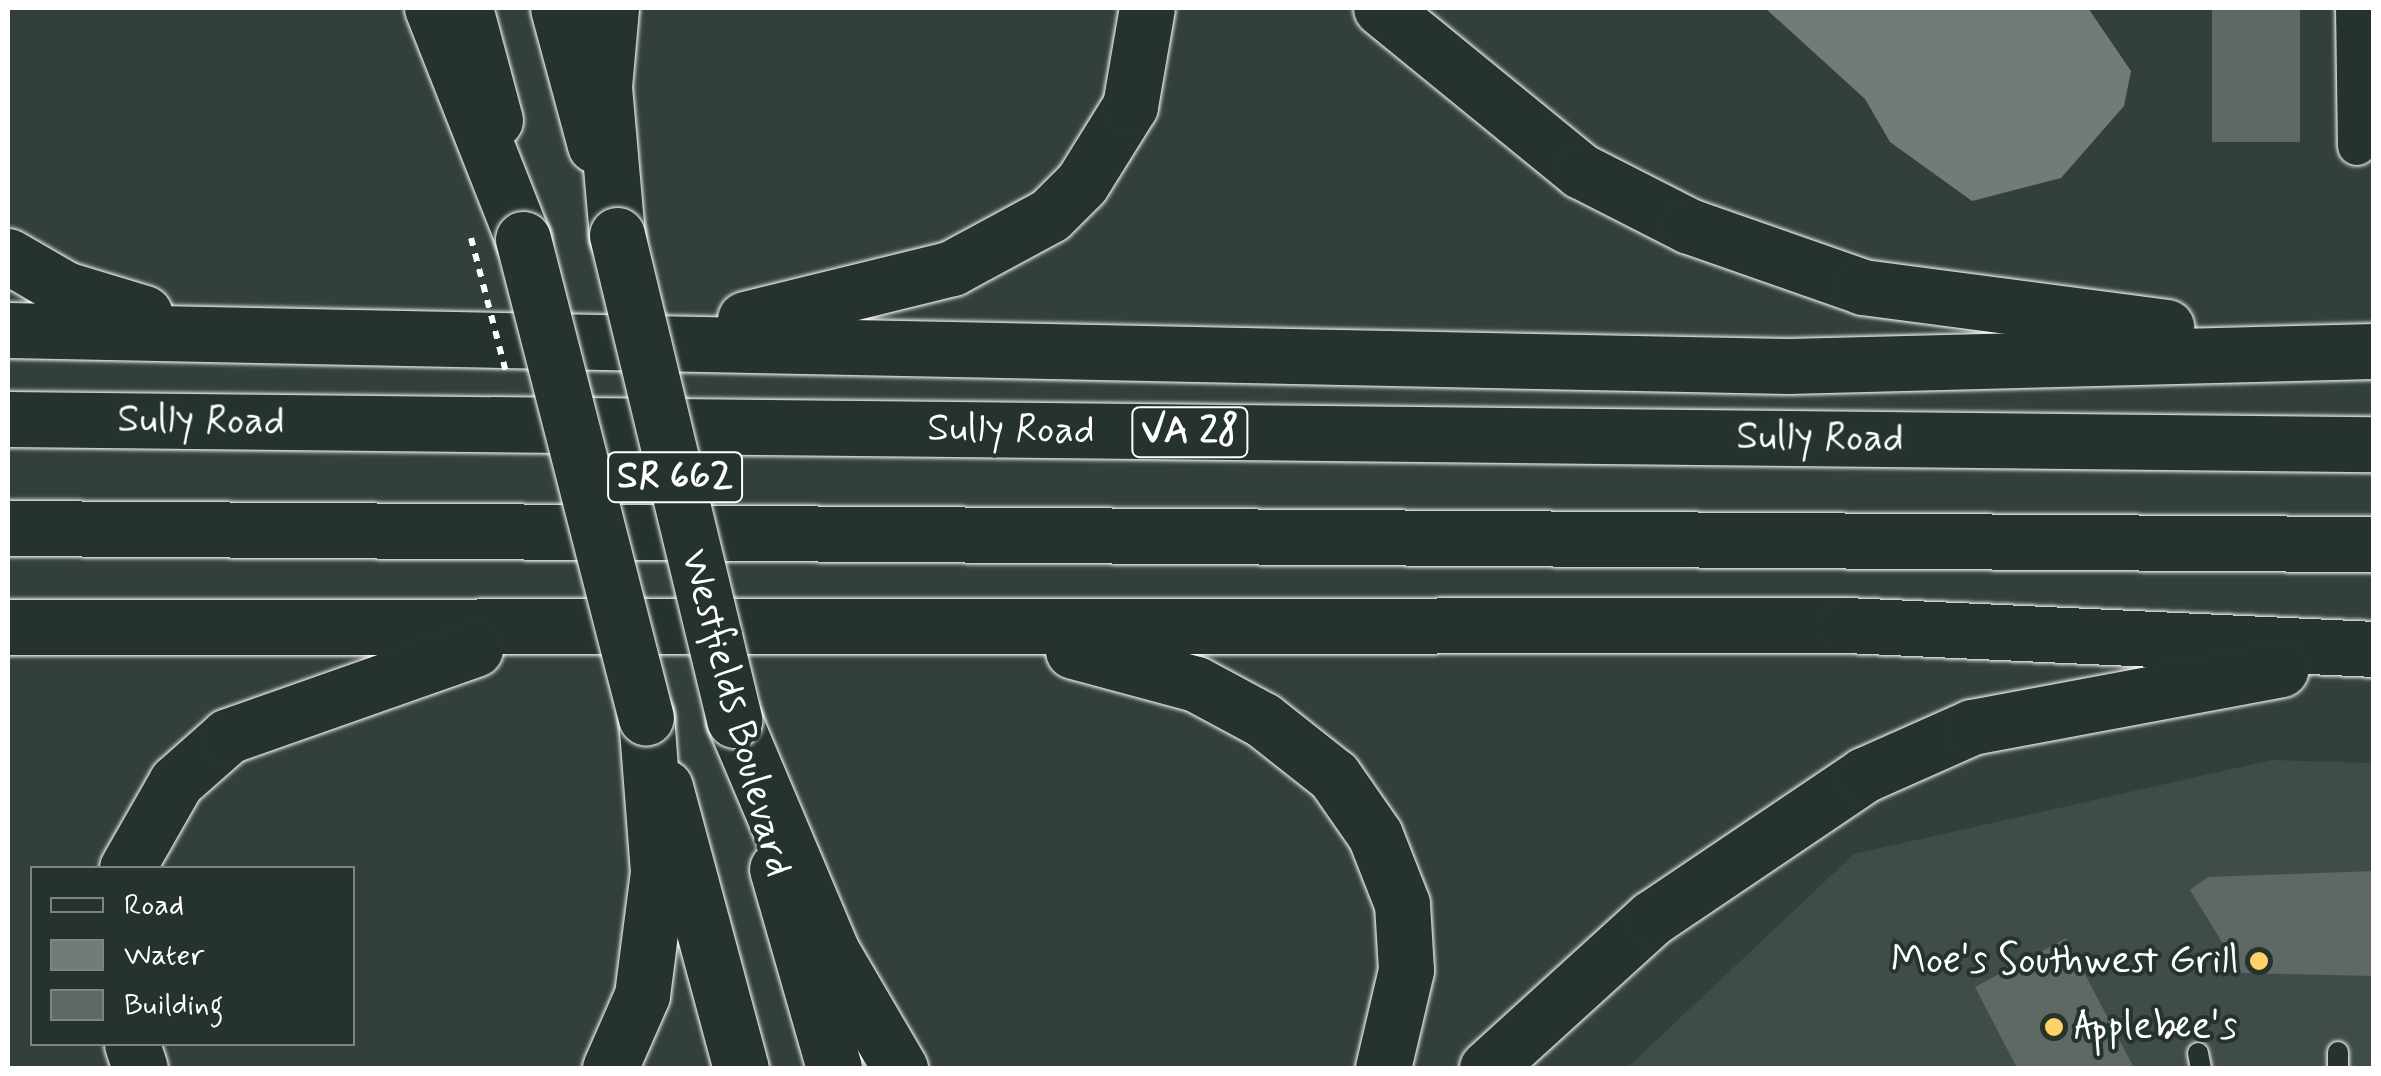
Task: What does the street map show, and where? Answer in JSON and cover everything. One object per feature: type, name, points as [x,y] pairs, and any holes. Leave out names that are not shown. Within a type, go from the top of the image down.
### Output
[{"type":"main road","points":[[432,8],[522,240]]},
{"type":"main road","name":"SR 662","points":[[465,8],[646,717],[741,1068]]},
{"type":"main road","name":"Westfields Boulevard","points":[[558,8],[734,720],[834,1068]]},
{"type":"main road","points":[[611,8],[604,87],[617,236]]},
{"type":"main road","points":[[624,340],[872,292],[952,268],[1050,216],[1130,106],[1147,8]]},
{"type":"main road","points":[[1381,8],[1581,171],[1787,262],[1864,287],[1990,306],[2374,343]]},
{"type":"main road","points":[[8,256],[103,304],[290,334]]},
{"type":"main road","points":[[8,330],[1788,366],[2374,351]]},
{"type":"main road","name":"Sully Road","points":[[8,419],[2374,444]]},
{"type":"main road","points":[[8,528],[2374,544]]},
{"type":"main road","points":[[8,627],[896,632],[1846,626],[2374,649]]},
{"type":"main road","points":[[128,866],[176,782],[228,736],[424,660],[565,630]]},
{"type":"main road","points":[[896,632],[1094,654],[1196,684],[1263,720],[1334,776],[1376,836],[1402,904],[1406,970],[1382,1068]]},
{"type":"main road","points":[[1487,1068],[1652,918],[1864,774],[1972,727],[2080,702],[2374,662]]},
{"type":"main road","points":[[610,1068],[642,995],[658,872],[646,717]]},
{"type":"main road","points":[[734,720],[832,950],[900,1068]]},
{"type":"street","points":[[2355,8],[2357,146]]},
{"type":"shaded area","points":[[2272,760],[2373,763],[2373,1068],[1627,1068],[1854,854]]},
{"type":"water","points":[[1765,8],[2088,8],[2131,71],[2124,106],[2061,178],[1972,201],[1890,142],[1865,99]]},
{"type":"building","points":[[2212,8],[2300,8],[2300,142],[2212,142]]},
{"type":"building","points":[[2374,871],[2374,976],[2241,973],[2190,890],[2208,877]]},
{"type":"building","name":"Applebee's","points":[[2066,938],[2134,1068],[2017,1068],[1975,987]]},
{"type":"place","name":"Moe's Southwest Grill","points":[[2259,961]]},
{"type":"place","name":"Applebee's","points":[[2054,1027]]}]
